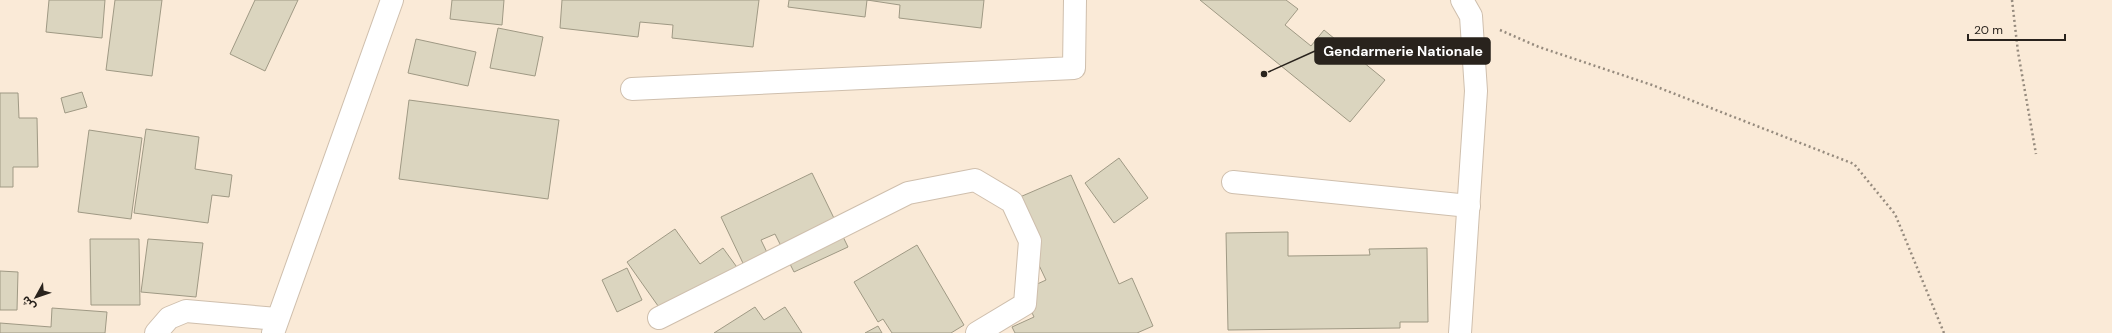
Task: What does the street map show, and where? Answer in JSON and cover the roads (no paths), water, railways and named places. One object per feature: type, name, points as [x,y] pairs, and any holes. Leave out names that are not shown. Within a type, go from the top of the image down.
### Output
[{"type":"street","points":[[156,333],[169,318],[186,311],[275,326],[392,0]]},
{"type":"street","points":[[632,89],[1074,68],[1075,0]]},
{"type":"street","points":[[1460,333],[1476,91],[1466,8]]},
{"type":"street","points":[[659,318],[908,193],[975,180],[1012,202],[1030,241],[1025,304],[992,329]]},
{"type":"street","points":[[1234,182],[1469,206]]},
{"type":"place","name":"Gendarmerie Nationale","points":[[1264,74]]}]
